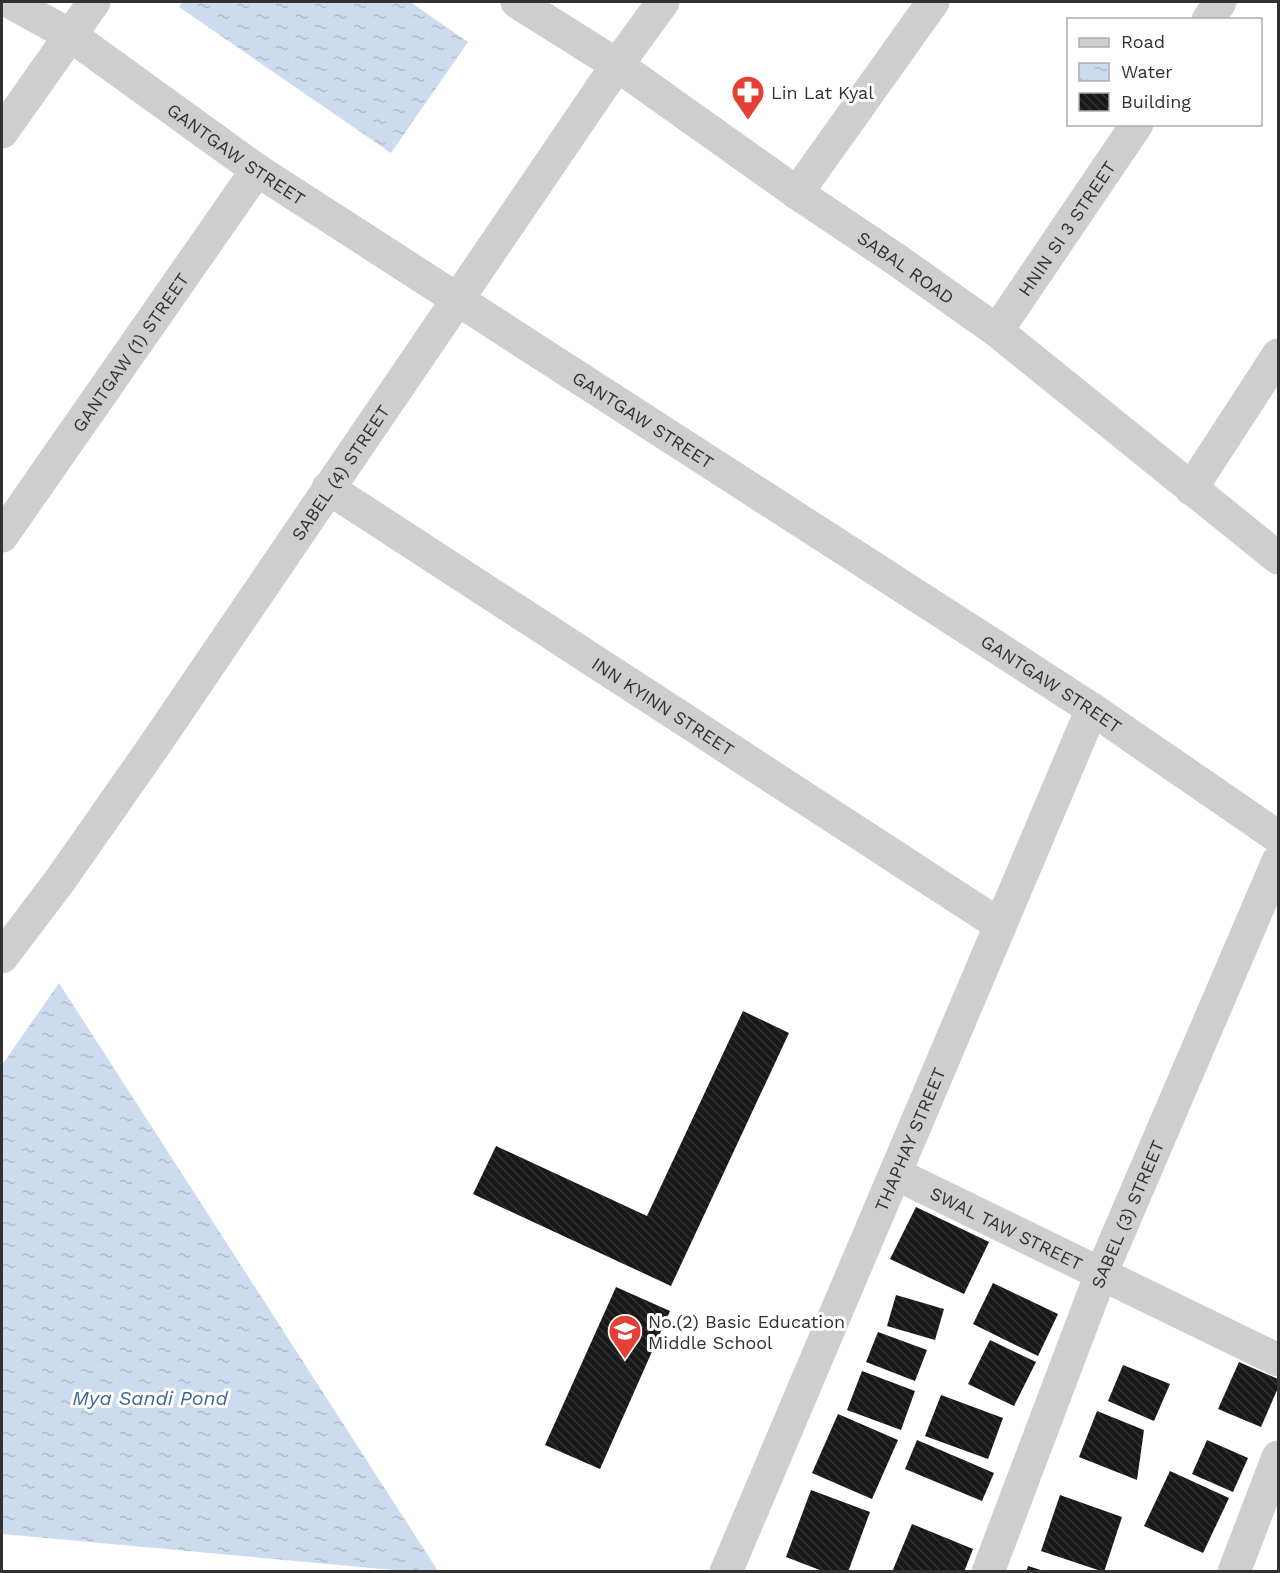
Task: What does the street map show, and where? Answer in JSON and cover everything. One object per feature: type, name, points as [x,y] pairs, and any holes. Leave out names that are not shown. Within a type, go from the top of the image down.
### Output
[{"type":"street","name":"GANTGAW STREET","points":[[10,2],[70,35],[257,170],[1092,709],[1278,837]]},
{"type":"street","points":[[2,132],[94,2]]},
{"type":"street","name":"SABAL ROAD","points":[[517,2],[617,65],[997,331],[1278,558]]},
{"type":"street","name":"SABEL (4) STREET","points":[[2,957],[61,879],[459,300],[617,65],[663,2]]},
{"type":"street","points":[[797,193],[933,2]]},
{"type":"street","points":[[1209,18],[1220,2]]},
{"type":"street","name":"HNIN SI 3 STREET","points":[[997,331],[1136,126]]},
{"type":"street","name":"GANTGAW (1) STREET","points":[[2,536],[257,170]]},
{"type":"street","points":[[1191,489],[1278,355]]},
{"type":"street","name":"INN KYINN STREET","points":[[328,489],[1000,925]]},
{"type":"street","name":"THAPHAY STREET","points":[[726,1572],[1092,709]]},
{"type":"street","name":"SABEL (3) STREET","points":[[987,1572],[1101,1274],[1278,861]]},
{"type":"street","name":"SWAL TAW STREET","points":[[896,1174],[1278,1360]]},
{"type":"street","points":[[1234,1572],[1278,1457]]},
{"type":"water","points":[[183,2],[410,2],[468,42],[391,153],[179,7]]},
{"type":"water","name":"Mya Sandi Pond","points":[[59,983],[438,1571],[405,1571],[2,1534],[2,1065]]},
{"type":"building","points":[[743,1011],[789,1033],[671,1286],[473,1194],[496,1146],[647,1216]]},
{"type":"building","points":[[916,1207],[989,1242],[964,1294],[890,1259]]},
{"type":"building","points":[[993,1283],[1058,1314],[1038,1356],[973,1324]]},
{"type":"building","points":[[616,1287],[670,1311],[600,1469],[545,1445]]},
{"type":"building","points":[[896,1295],[944,1309],[935,1340],[887,1326]]},
{"type":"building","points":[[878,1332],[927,1350],[915,1381],[866,1362]]},
{"type":"building","points":[[990,1340],[1036,1362],[1014,1406],[968,1384]]},
{"type":"building","points":[[1239,1362],[1278,1379],[1278,1388],[1261,1427],[1218,1409]]},
{"type":"building","points":[[1123,1365],[1170,1384],[1154,1421],[1108,1401]]},
{"type":"building","points":[[862,1371],[915,1391],[901,1430],[847,1410]]},
{"type":"building","points":[[941,1395],[1003,1418],[988,1459],[925,1436]]},
{"type":"building","points":[[1097,1411],[1144,1430],[1137,1480],[1079,1457]]},
{"type":"building","points":[[838,1414],[898,1440],[872,1499],[812,1473]]},
{"type":"building","points":[[917,1440],[994,1473],[982,1501],[905,1469]]},
{"type":"building","points":[[1207,1440],[1248,1458],[1233,1492],[1192,1474]]},
{"type":"building","points":[[1170,1471],[1229,1498],[1203,1553],[1144,1526]]},
{"type":"building","points":[[811,1490],[870,1512],[848,1572],[825,1572],[786,1557]]},
{"type":"building","points":[[1060,1495],[1122,1517],[1104,1572],[1041,1551]]},
{"type":"building","points":[[912,1524],[973,1549],[964,1572],[892,1572]]},
{"type":"building","points":[[1028,1566],[1044,1571],[1044,1572],[1026,1572]]},
{"type":"place","name":"Lin Lat Kyal","points":[[748,121]]},
{"type":"place","name":"No.(2) Basic Education Middle School","points":[[625,1360]]}]
